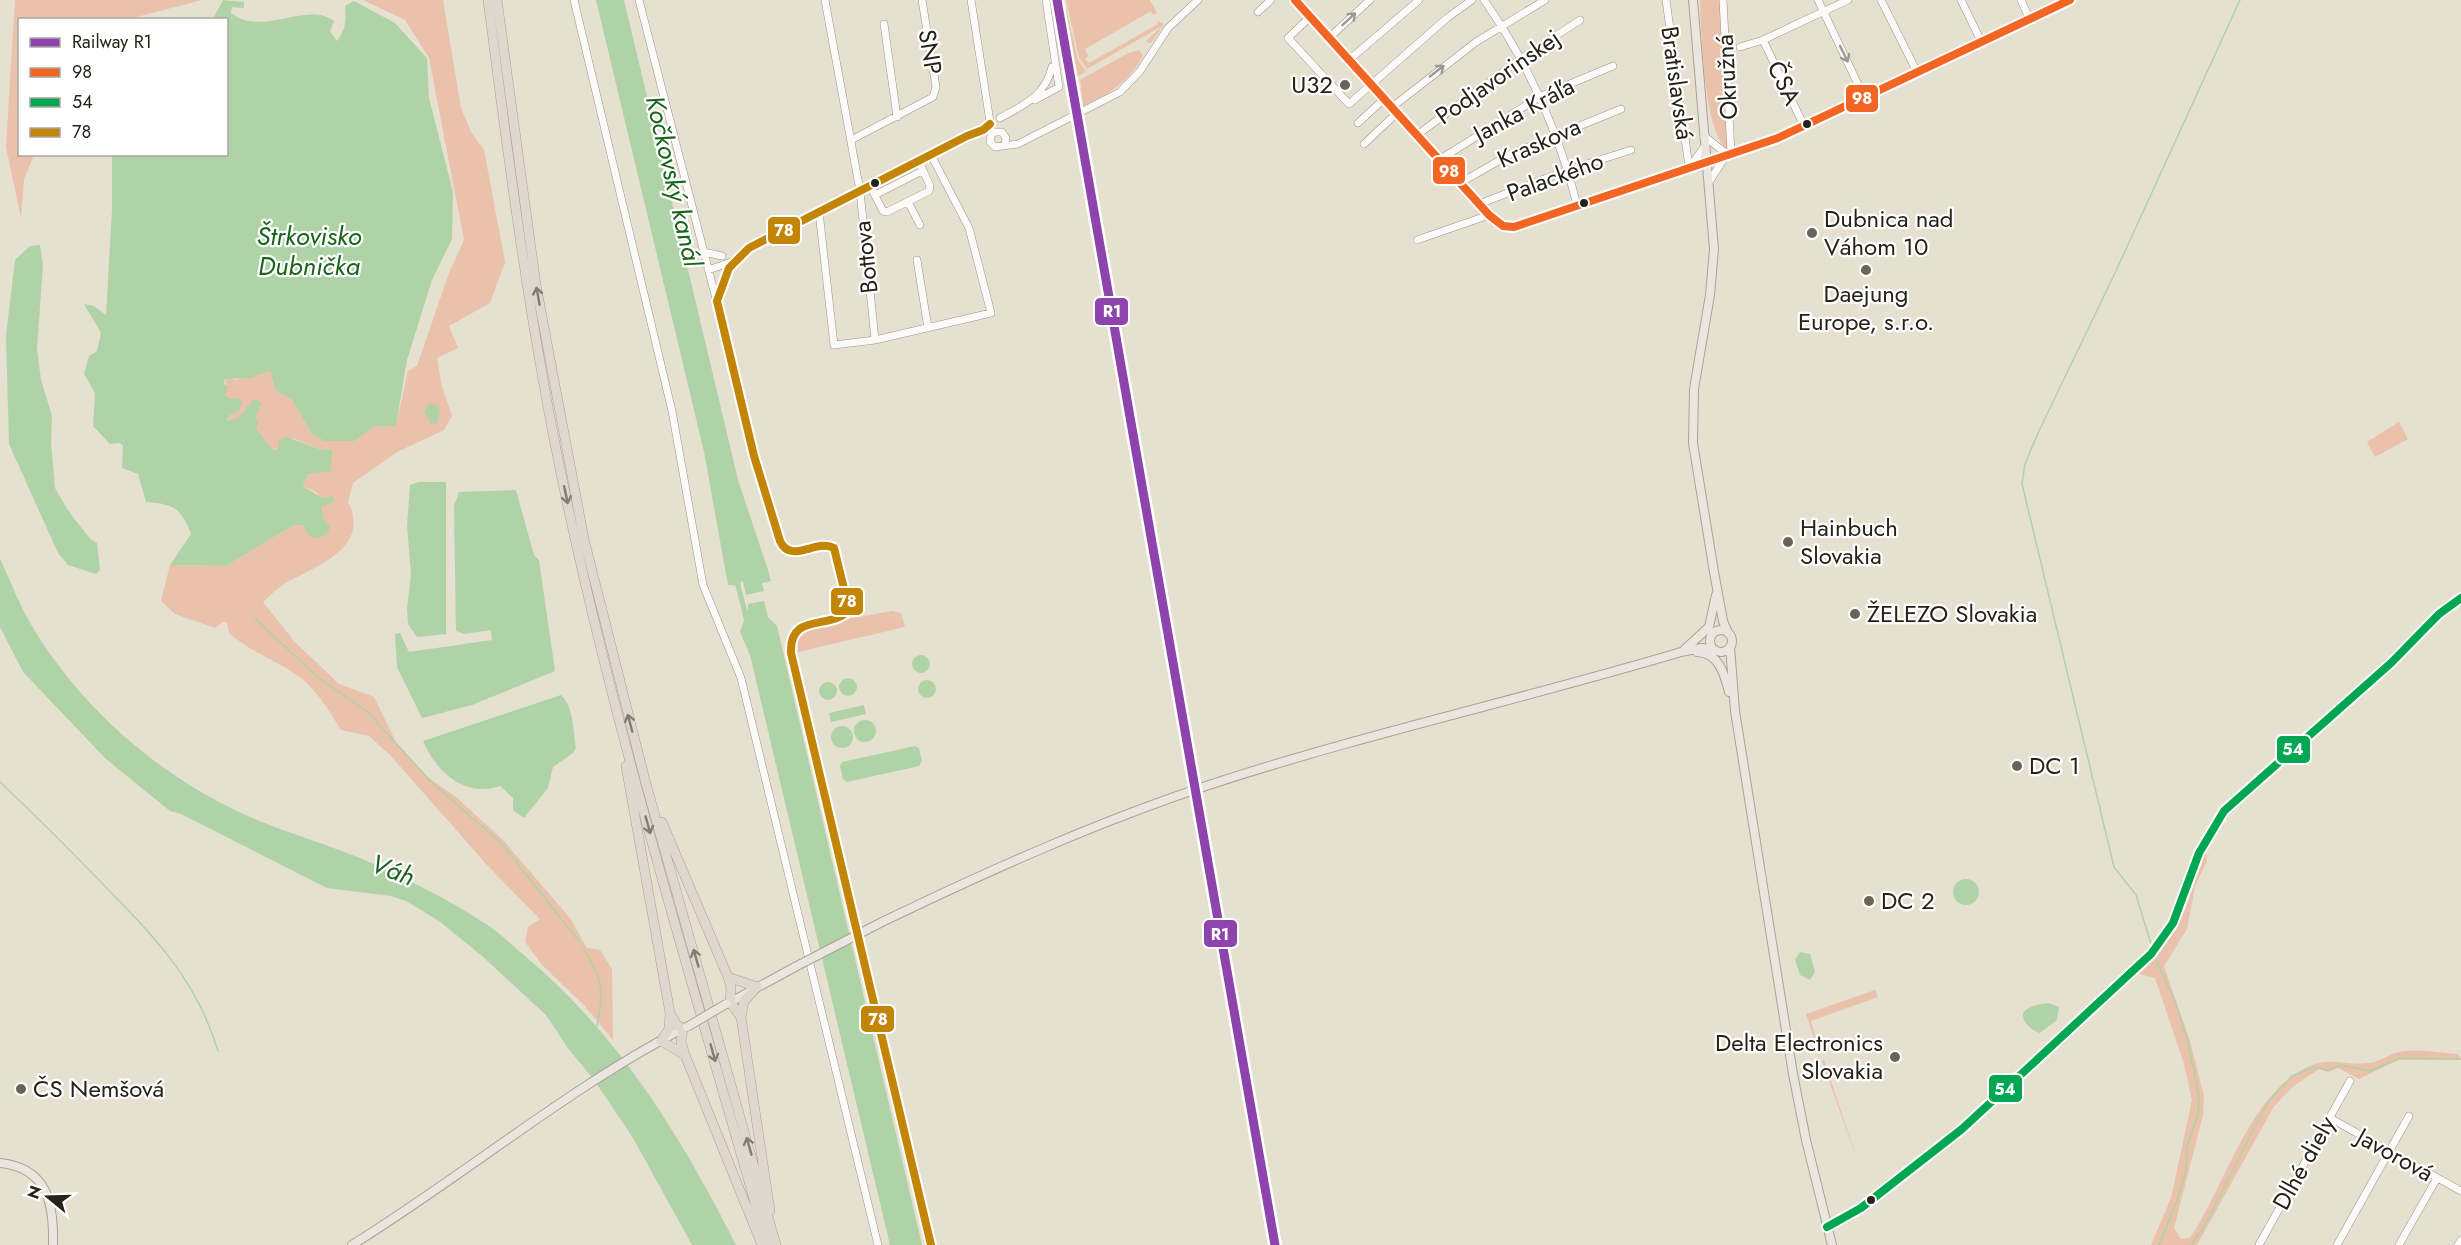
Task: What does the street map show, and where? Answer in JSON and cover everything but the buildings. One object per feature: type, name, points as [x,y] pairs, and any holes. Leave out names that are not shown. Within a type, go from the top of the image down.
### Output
[{"type":"highway","points":[[488,0],[514,199],[542,376],[578,550],[621,728],[767,1245]]},
{"type":"highway","points":[[497,0],[522,196],[555,394],[598,602],[645,780],[776,1245]]},
{"type":"highway","points":[[621,728],[621,742],[670,1014],[669,1029],[659,1042],[685,1055]]},
{"type":"highway","points":[[645,780],[728,977],[731,988],[728,1003],[741,1017]]},
{"type":"highway","points":[[728,977],[756,987],[744,1001],[741,1017],[770,1201],[770,1222]]},
{"type":"highway","points":[[670,1014],[677,1025],[685,1028],[681,1042],[685,1055],[762,1245]]},
{"type":"main road","points":[[1693,0],[1714,231],[1714,265],[1694,389],[1693,443],[1719,600],[1732,640],[1730,647],[1735,711],[1793,1074],[1806,1140],[1832,1245]]},
{"type":"main road","points":[[1681,652],[1702,636],[1709,627],[1717,589]]},
{"type":"main road","points":[[1719,600],[1719,621],[1710,641],[1725,662],[1732,682]]},
{"type":"main road","points":[[1681,652],[1704,642],[1713,633],[1723,630],[1728,633]]},
{"type":"main road","points":[[352,1245],[579,1092],[659,1042],[756,987],[882,922],[1036,852],[1209,785],[1369,736],[1681,652],[1701,648],[1724,652],[1730,647]]},
{"type":"main road","points":[[1681,652],[1705,653],[1717,661],[1735,711]]},
{"type":"main road","points":[[0,1163],[25,1169],[43,1186],[51,1206],[53,1245]]},
{"type":"street","points":[[574,0],[672,411],[703,585],[741,678],[878,1245]]},
{"type":"street","points":[[639,0],[717,301],[754,456],[780,541],[787,550],[797,552],[827,545],[834,548],[848,605],[848,611],[842,616],[808,624],[799,629],[793,639],[791,653],[931,1245]]},
{"type":"street","name":"Bottova","points":[[819,212],[832,342],[837,346],[875,340],[860,191],[825,0]]},
{"type":"street","points":[[971,0],[993,134]]},
{"type":"street","points":[[1000,118],[1059,87],[1046,0]]},
{"type":"street","points":[[983,130],[1018,144],[1093,107],[1130,83],[1168,28],[1198,0]]},
{"type":"street","points":[[1258,12],[1271,0]]},
{"type":"street","points":[[1294,0],[1489,215],[1417,240]]},
{"type":"street","points":[[1329,38],[1370,0]]},
{"type":"street","points":[[1349,60],[1419,0]]},
{"type":"street","points":[[1310,17],[1288,38],[1349,104],[1472,0]]},
{"type":"street","points":[[1484,0],[1522,58],[1541,96],[1556,133],[1577,205]]},
{"type":"street","points":[[1364,144],[1394,110],[1458,55],[1545,0]]},
{"type":"street","name":"Bratislavská","points":[[1666,0],[1689,167]]},
{"type":"street","name":"Okružná","points":[[1723,0],[1729,154]]},
{"type":"street","points":[[1818,0],[1864,97]]},
{"type":"street","points":[[1740,47],[1763,40],[1848,0]]},
{"type":"street","points":[[1881,0],[1917,72]]},
{"type":"street","points":[[1961,0],[1981,41]]},
{"type":"street","points":[[2021,0],[2030,18]]},
{"type":"street","points":[[2071,0],[2075,8]]},
{"type":"street","name":"ČSA","points":[[1489,215],[1503,226],[1514,227],[1729,154],[1804,126],[2071,0]]},
{"type":"street","name":"SNP","points":[[851,140],[928,101],[935,93],[924,1]]},
{"type":"street","name":"Podjavorinskej","points":[[1417,135],[1522,58],[1580,20]]},
{"type":"street","name":"SNP","points":[[884,24],[897,117]]},
{"type":"street","name":"ČSA","points":[[1763,40],[1804,126]]},
{"type":"street","name":"Janka Kráľa","points":[[1439,159],[1541,96],[1613,66]]},
{"type":"street","points":[[1035,100],[1044,89],[1052,67]]},
{"type":"street","points":[[1358,123],[1384,99]]},
{"type":"street","name":"Kraskova","points":[[1460,183],[1509,155],[1556,133],[1621,109]]},
{"type":"street","points":[[990,115],[990,124],[997,148],[1006,141]]},
{"type":"street","points":[[708,270],[735,260],[759,242],[983,130],[990,124]]},
{"type":"street","points":[[967,136],[993,134]]},
{"type":"street","points":[[1704,136],[1729,154],[1709,182]]},
{"type":"street","points":[[1689,167],[1705,146]]},
{"type":"street","name":"Palackého","points":[[1479,204],[1568,170],[1631,150]]},
{"type":"street","points":[[875,340],[991,313],[969,228],[931,155]]},
{"type":"street","points":[[870,186],[883,211],[908,202],[929,191],[930,186],[919,161]]},
{"type":"street","points":[[875,195],[922,171]]},
{"type":"street","points":[[908,202],[920,225]]},
{"type":"street","points":[[703,252],[722,256]]},
{"type":"street","points":[[717,301],[723,279],[735,260]]},
{"type":"street","points":[[917,260],[928,328]]},
{"type":"street","points":[[1827,1227],[1861,1208],[1962,1129],[2153,952],[2173,923],[2199,853],[2224,811],[2391,663],[2439,614],[2461,598]]},
{"type":"street","name":"Dlhé diely","points":[[2262,1244],[2350,1082]]},
{"type":"street","points":[[2337,1245],[2409,1116]]},
{"type":"street","name":"Javorová","points":[[2330,1118],[2461,1191]]},
{"type":"street","points":[[2399,1245],[2437,1178]]},
{"type":"shaded area","points":[[15,0],[202,0],[133,18],[18,18],[18,156],[34,156],[24,179],[21,218],[6,147]]},
{"type":"shaded area","points":[[363,0],[443,0],[461,108],[471,132],[484,150],[505,262],[490,303],[449,326],[458,348],[437,358],[442,387],[452,416],[444,430],[397,452],[353,483],[348,502],[353,517],[353,531],[347,542],[327,561],[285,583],[263,602],[294,641],[339,684],[374,697],[396,742],[429,778],[456,797],[502,839],[570,918],[587,948],[600,950],[612,969],[613,1040],[584,1005],[543,966],[525,942],[528,927],[540,919],[487,865],[391,756],[369,736],[341,730],[323,702],[301,678],[237,640],[229,633],[227,623],[223,622],[215,628],[175,614],[161,601],[170,565],[226,566],[294,525],[305,526],[324,520],[321,507],[325,504],[316,492],[303,486],[308,474],[324,472],[332,450],[319,449],[292,438],[273,450],[255,429],[255,417],[250,407],[238,418],[227,422],[238,398],[230,399],[225,394],[226,378],[236,380],[270,371],[276,391],[292,400],[312,434],[324,441],[355,441],[374,426],[396,425],[408,371],[417,366],[449,273],[464,240],[429,58],[405,20]]},
{"type":"shaded area","points":[[1060,0],[1064,0],[1078,60],[1086,71],[1077,77],[1082,107],[1079,108]]},
{"type":"shaded area","points":[[1066,0],[1150,0],[1157,13],[1153,15],[1151,11],[1085,49],[1088,56],[1085,59],[1089,63],[1158,24],[1156,20],[1164,24],[1151,43],[1145,42],[1162,26],[1087,69],[1079,57]]},
{"type":"shaded area","points":[[1700,0],[1721,0],[1728,149],[1720,140],[1709,104],[1705,80]]},
{"type":"shaded area","points":[[1139,50],[1143,56],[1125,80],[1110,92],[1083,106],[1080,80],[1128,53]]},
{"type":"shaded area","points":[[2399,422],[2408,439],[2375,457],[2367,442]]},
{"type":"shaded area","points":[[892,611],[901,613],[905,627],[798,652],[798,641],[808,626]]},
{"type":"shaded area","points":[[2206,852],[2207,861],[2195,886],[2187,929],[2164,966],[2190,1041],[2204,1096],[2203,1115],[2174,1228],[2181,1239],[2190,1238],[2203,1217],[2257,1115],[2274,1093],[2293,1075],[2322,1062],[2369,1063],[2406,1051],[2458,1054],[2461,1060],[2398,1060],[2359,1079],[2338,1068],[2328,1072],[2319,1069],[2292,1087],[2273,1108],[2197,1245],[2151,1245],[2171,1198],[2192,1100],[2184,1064],[2155,978],[2139,974],[2161,951],[2184,912]]},
{"type":"shaded area","points":[[1875,990],[1878,997],[1811,1021],[1821,1059],[1806,1014]]},
{"type":"shaded area","points":[[1824,1060],[1859,1165],[1822,1061]]},
{"type":"water","name":"Štrkovisko Dubnička","points":[[223,0],[244,2],[244,8],[232,7],[231,13],[243,20],[256,22],[311,14],[323,16],[334,21],[330,31],[337,41],[345,25],[345,6],[354,1],[395,23],[427,58],[429,98],[453,192],[452,239],[432,280],[407,360],[396,426],[374,426],[355,441],[324,441],[312,434],[292,400],[276,391],[270,371],[250,378],[225,379],[224,384],[228,387],[225,394],[230,399],[238,398],[242,402],[239,411],[230,415],[227,421],[238,418],[253,400],[258,400],[261,404],[255,417],[258,422],[256,429],[273,450],[278,448],[279,441],[287,437],[319,449],[332,450],[331,471],[308,474],[303,486],[322,498],[333,496],[334,502],[321,507],[324,520],[330,527],[327,535],[318,538],[308,535],[304,526],[294,525],[226,566],[170,565],[191,534],[184,518],[175,509],[163,504],[146,502],[138,474],[122,468],[123,446],[120,443],[110,444],[93,426],[95,393],[84,374],[89,356],[97,351],[101,333],[84,304],[94,306],[106,315],[112,209],[112,156],[228,156],[228,18],[214,18]]},
{"type":"water","name":"Kočkovský kanál","points":[[596,0],[624,0],[738,480],[771,581],[762,583],[764,591],[746,595],[743,581],[740,582],[741,586],[728,585],[704,452]]},
{"type":"water","points":[[40,245],[43,265],[37,349],[41,380],[52,416],[51,443],[55,488],[67,509],[90,539],[97,543],[100,570],[96,574],[68,565],[58,553],[9,444],[6,335],[15,260],[30,246]]},
{"type":"water","points":[[429,404],[435,404],[440,409],[437,423],[431,424],[424,411]]},
{"type":"water","points":[[419,482],[446,482],[446,634],[417,637],[408,624],[407,609],[411,574],[407,526],[410,485]]},
{"type":"water","points":[[516,490],[534,555],[539,560],[555,671],[472,705],[422,718],[397,667],[395,634],[400,633],[409,652],[492,640],[491,630],[464,634],[456,631],[454,506],[459,492]]},
{"type":"water","points":[[0,559],[29,621],[73,684],[127,739],[157,763],[189,785],[223,804],[257,820],[360,858],[443,898],[494,929],[559,987],[619,1053],[645,1089],[693,1165],[736,1245],[692,1245],[633,1138],[546,1015],[482,956],[439,921],[406,901],[391,896],[327,888],[181,814],[170,811],[106,759],[23,672],[0,627]]},
{"type":"water","points":[[764,601],[768,617],[777,626],[922,1245],[890,1245],[750,655],[740,632],[744,620],[742,612],[748,610],[748,604]]},
{"type":"water","points":[[921,655],[927,658],[930,664],[927,670],[921,673],[915,670],[912,664],[915,658]]},
{"type":"water","points":[[848,678],[854,681],[857,687],[854,693],[848,696],[842,693],[839,687],[842,681]]},
{"type":"water","points":[[927,680],[933,683],[936,689],[933,695],[927,698],[921,695],[918,689],[921,683]]},
{"type":"water","points":[[828,682],[834,685],[837,691],[834,697],[828,700],[822,697],[819,691],[822,685]]},
{"type":"water","points":[[561,695],[571,713],[576,748],[573,753],[553,767],[548,788],[524,818],[513,810],[513,798],[500,786],[487,789],[475,788],[453,780],[436,763],[423,741]]},
{"type":"water","points":[[864,705],[866,714],[831,722],[829,713]]},
{"type":"water","points":[[865,720],[873,723],[876,731],[873,739],[865,742],[857,739],[854,731],[857,723]]},
{"type":"water","points":[[842,726],[850,729],[853,737],[850,745],[842,748],[834,745],[831,737],[834,729]]},
{"type":"water","points":[[915,746],[919,748],[922,761],[919,766],[847,782],[843,779],[840,766],[842,762]]},
{"type":"water","points":[[1966,879],[1975,883],[1979,892],[1975,901],[1966,905],[1957,901],[1953,892],[1957,883]]},
{"type":"water","points":[[1800,952],[1810,954],[1815,972],[1810,980],[1800,975],[1795,960]]},
{"type":"water","points":[[2048,1003],[2059,1007],[2057,1020],[2040,1033],[2029,1026],[2023,1015],[2031,1007]]},
{"type":"waterway","points":[[2152,947],[2136,895],[2114,867],[2022,484],[2025,464],[2038,433],[2115,273],[2240,0]]},
{"type":"waterway","name":"Kočkovský kanál","points":[[737,582],[746,616]]},
{"type":"waterway","points":[[2435,622],[2461,603]]},
{"type":"waterway","points":[[254,618],[320,679],[368,712],[429,780],[502,844],[582,945]]},
{"type":"waterway","points":[[2402,656],[2422,636]]},
{"type":"waterway","points":[[0,782],[117,899],[169,957],[197,1000],[218,1051]]},
{"type":"waterway","points":[[2200,858],[2205,849]]},
{"type":"waterway","points":[[2162,947],[2179,920],[2188,891]]},
{"type":"waterway","points":[[2159,1245],[2177,1201],[2186,1170],[2187,1146],[2198,1115],[2199,1096],[2187,1039],[2174,999],[2155,958],[2161,949]]},
{"type":"waterway","points":[[584,950],[595,969],[600,986],[601,1004],[597,1026]]},
{"type":"waterway","points":[[2191,1245],[2205,1225],[2267,1103],[2292,1076],[2314,1067],[2327,1070],[2340,1065],[2370,1071],[2401,1058],[2461,1059]]},
{"type":"rail line","name":"R1","points":[[1057,0],[1275,1245]]},
{"type":"transit line","name":"98","points":[[1295,0],[1489,215],[1503,226],[1514,227],[1778,138],[2070,0]]},
{"type":"transit line","name":"78","points":[[931,1245],[791,653],[792,640],[797,632],[803,627],[840,617],[848,611],[848,605],[834,548],[820,546],[791,551],[785,548],[780,541],[754,456],[717,301],[729,268],[749,248],[967,136],[983,130],[990,124]]},
{"type":"transit line","name":"54","points":[[1827,1227],[1861,1208],[1962,1129],[2151,954],[2173,923],[2199,853],[2224,811],[2391,663],[2439,614],[2461,598]]},
{"type":"place","name":"U32","points":[[1345,85]]},
{"type":"place","name":"Dubnica nad Váhom 10","points":[[1812,233]]},
{"type":"place","name":"Daejung Europe, s.r.o.","points":[[1866,270]]},
{"type":"place","name":"Hainbuch Slovakia","points":[[1788,542]]},
{"type":"place","name":"ŽELEZO Slovakia","points":[[1855,614]]},
{"type":"place","name":"DC 1","points":[[2017,766]]},
{"type":"place","name":"DC 2","points":[[1869,901]]},
{"type":"place","name":"Delta Electronics Slovakia","points":[[1895,1057]]},
{"type":"place","name":"ČS Nemšová","points":[[21,1089]]},
{"type":"water label","name":"Váh","points":[[393,870]]}]
